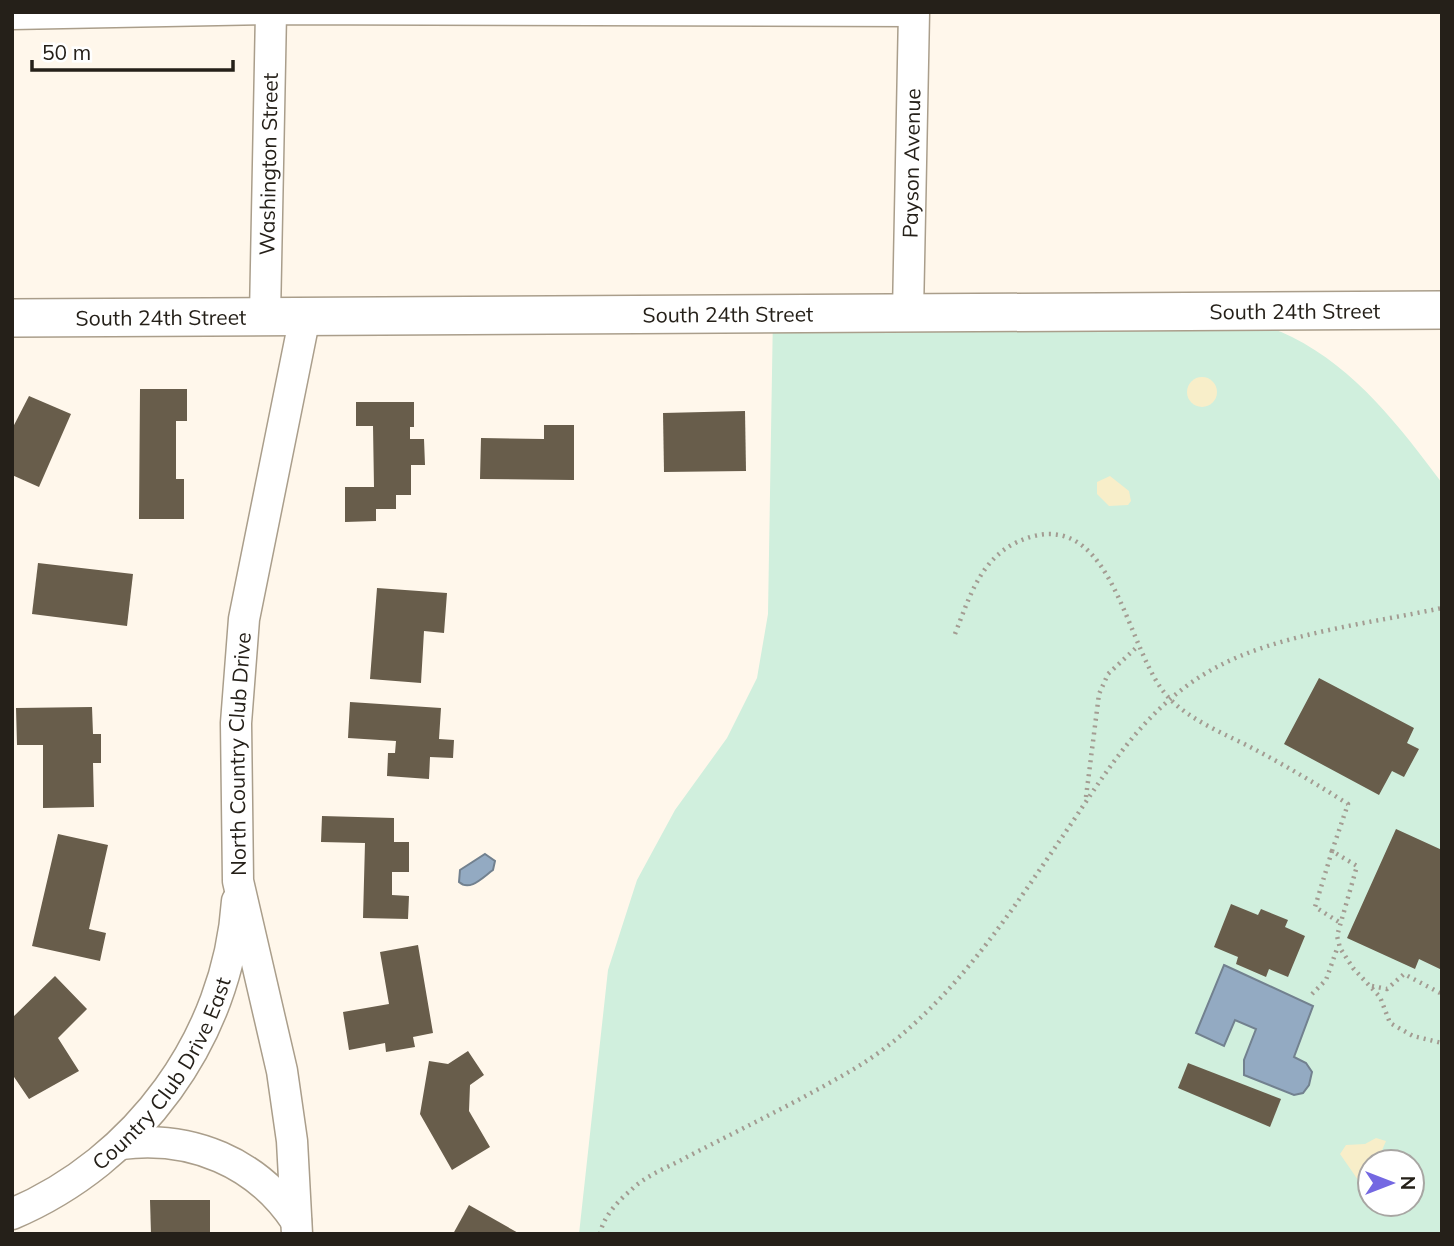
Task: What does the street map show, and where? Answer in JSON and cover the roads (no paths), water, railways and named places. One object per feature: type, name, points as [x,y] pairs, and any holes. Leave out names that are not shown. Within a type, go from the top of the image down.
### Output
[{"type":"street","name":"Washington Street","points":[[265,316],[271,14]]},
{"type":"street","name":"Payson Avenue","points":[[908,313],[914,15]]},
{"type":"street","name":"South 24th Street","points":[[12,318],[1442,310]]},
{"type":"street","name":"North Country Club Drive","points":[[296,1227],[292,1141],[282,1071],[238,881],[236,723],[244,619],[305,316]]},
{"type":"street","name":"Country Club Drive East","points":[[12,1214],[40,1203],[79,1178],[121,1144],[167,1092],[206,1024],[227,964],[238,881]]},
{"type":"street","points":[[121,1144],[167,1142],[211,1152],[260,1180],[285,1204],[296,1227]]},
{"type":"lane","points":[[12,21],[271,14],[914,15]]},
{"type":"water","points":[[485,854],[495,861],[493,870],[472,884],[463,885],[459,882],[460,870]]},
{"type":"water","points":[[1224,965],[1313,1006],[1294,1057],[1306,1063],[1312,1072],[1309,1085],[1303,1093],[1294,1095],[1244,1075],[1244,1060],[1256,1029],[1235,1020],[1224,1046],[1196,1033]]}]
